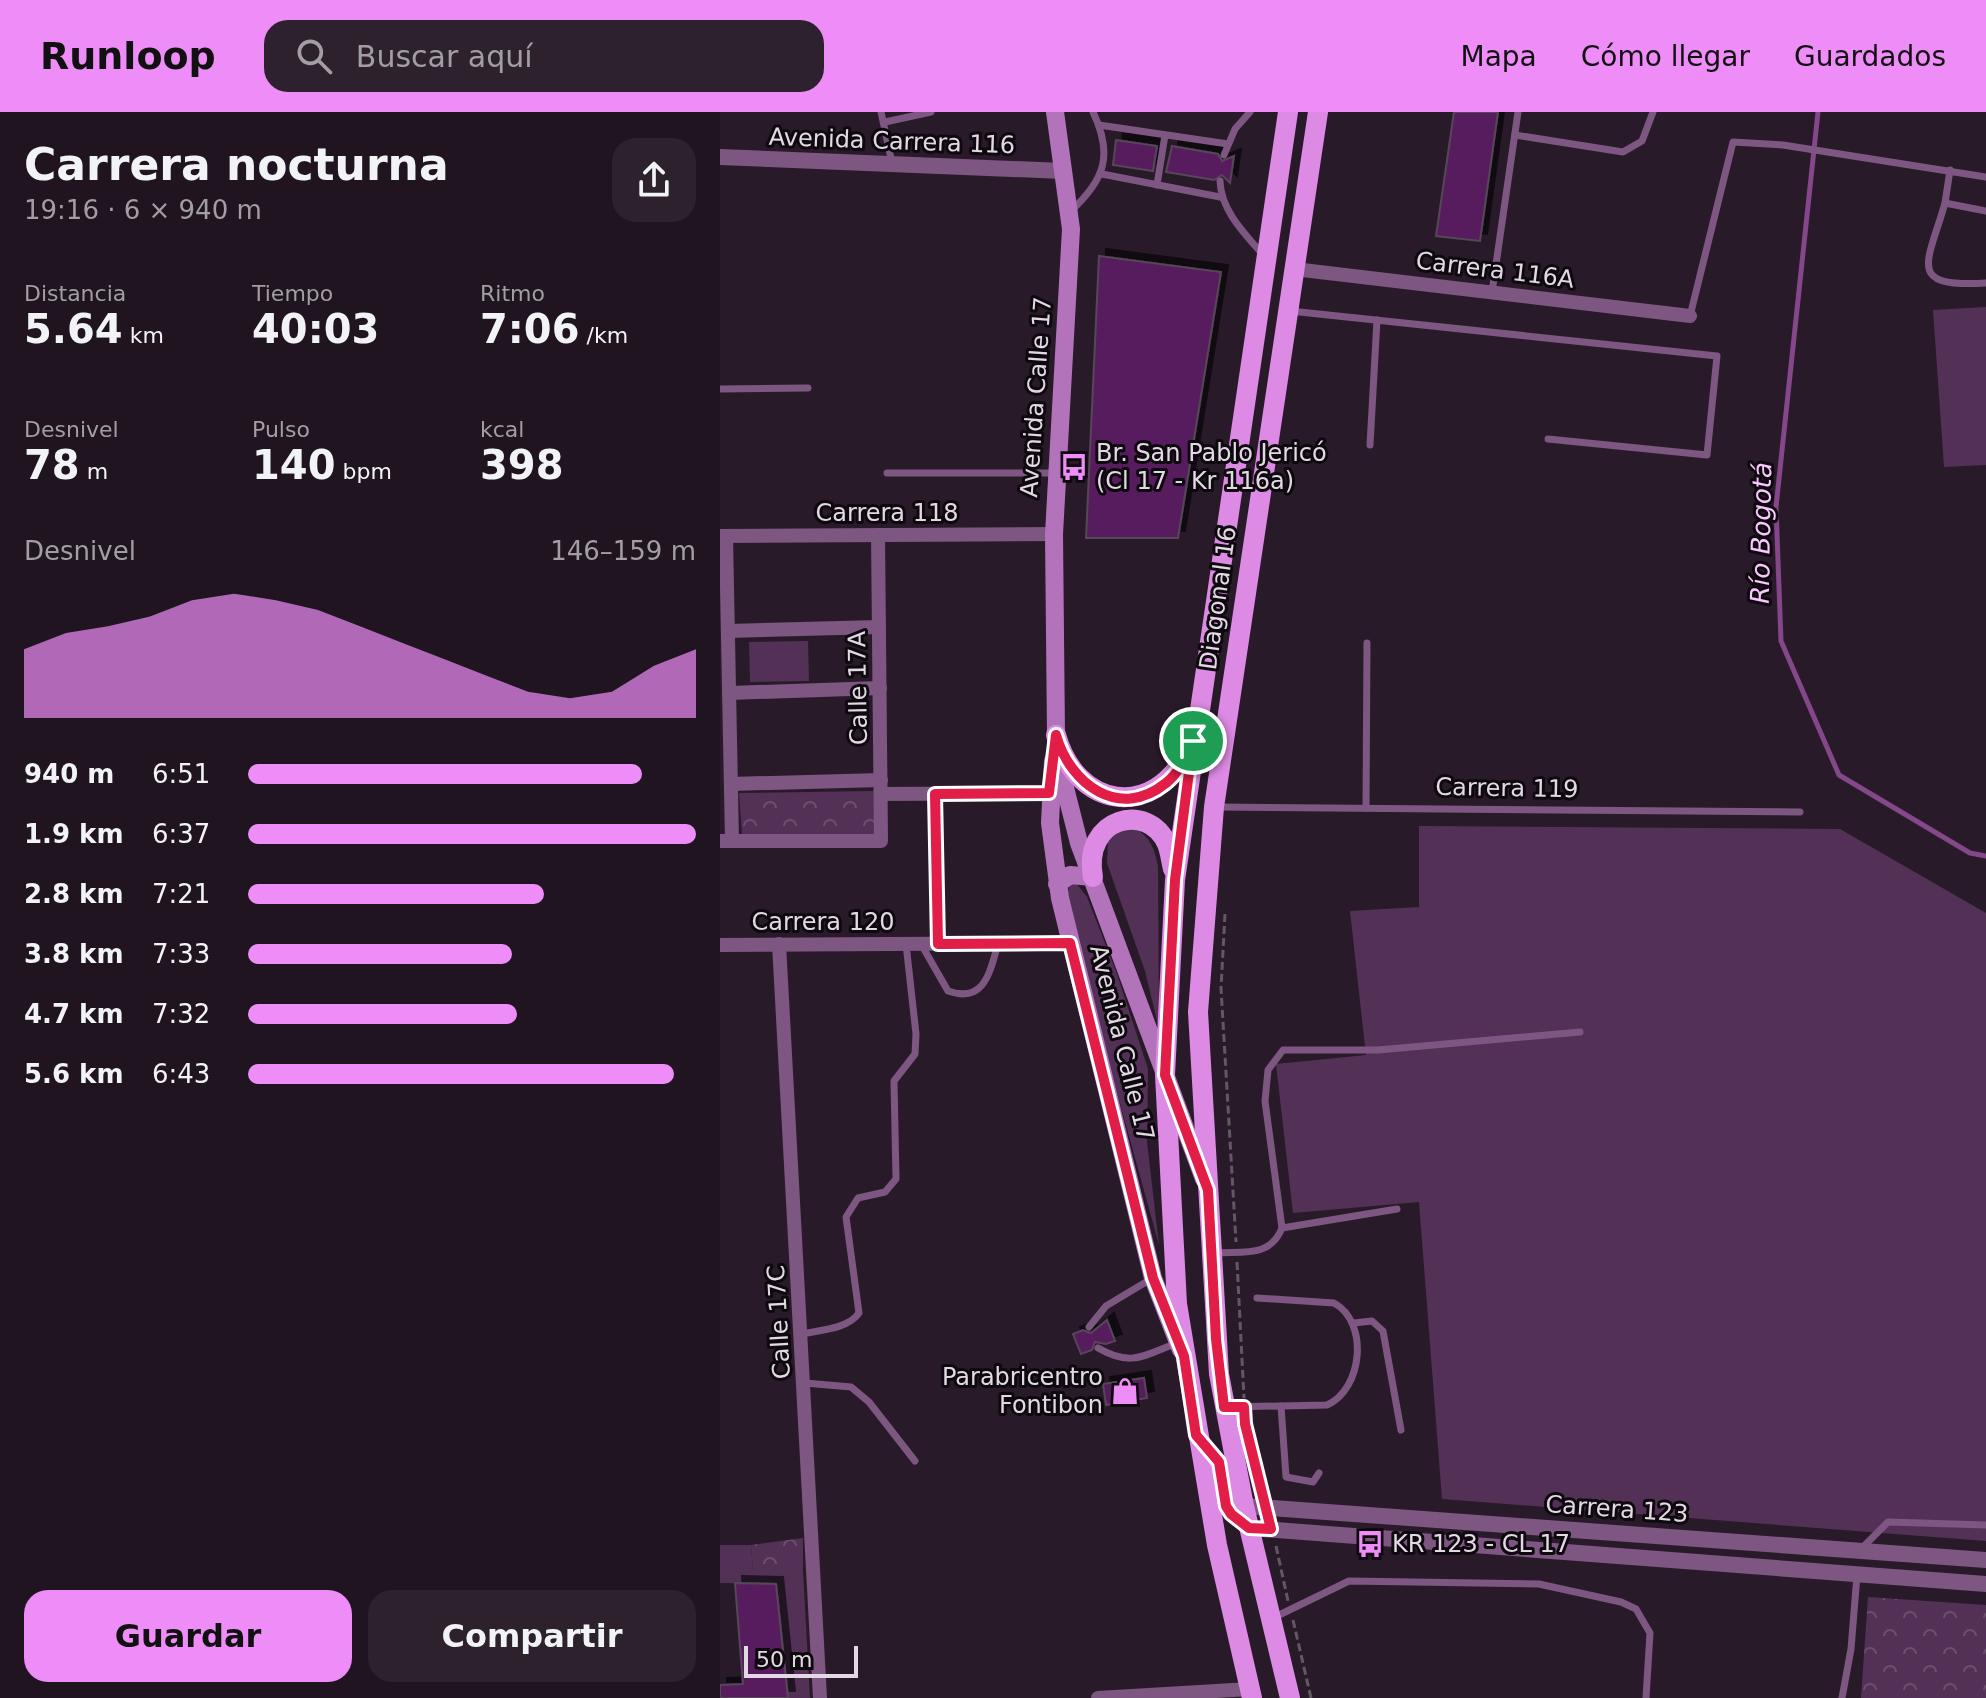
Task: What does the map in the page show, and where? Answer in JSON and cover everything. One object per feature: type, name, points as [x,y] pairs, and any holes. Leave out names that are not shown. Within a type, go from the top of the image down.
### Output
[{"type":"main road","name":"Avenida Calle 17","points":[[1055,112],[1070,213],[1071,248],[1054,534],[1056,735],[1049,793],[1057,884],[1153,1278],[1180,1350]]},
{"type":"main road","name":"Diagonal 16","points":[[1165,1075],[1175,880],[1193,741],[1288,112]]},
{"type":"main road","name":"Diagonal 16","points":[[1208,1190],[1198,1012],[1214,807],[1318,112]]},
{"type":"main road","name":"Avenida Calle 17","points":[[1056,735],[1068,808],[1208,1190],[1216,1339],[1234,1407],[1244,1506],[1290,1698]]},
{"type":"main road","points":[[1056,735],[1068,767],[1080,781],[1114,797],[1142,795],[1167,783],[1179,769],[1193,741]]},
{"type":"main road","points":[[1057,884],[1070,875],[1093,877],[1093,846],[1101,833],[1114,823],[1129,820],[1145,822],[1158,831],[1167,844],[1175,880]]},
{"type":"main road","name":"Avenida Calle 17","points":[[1165,1075],[1172,1248],[1180,1350],[1251,1694]]},
{"type":"street","name":"Avenida Carrera 116","points":[[720,157],[1063,171]]},
{"type":"street","name":"Carrera 116A","points":[[1294,269],[1690,316]]},
{"type":"street","name":"Carrera 118","points":[[723,536],[1054,534]]},
{"type":"street","name":"Calle 17A","points":[[726,841],[881,841],[878,535]]},
{"type":"street","points":[[723,536],[731,784],[726,841]]},
{"type":"street","points":[[728,631],[879,627]]},
{"type":"street","points":[[729,693],[880,688]]},
{"type":"street","points":[[731,784],[881,787],[935,794],[1049,793]]},
{"type":"street","points":[[935,794],[938,944]]},
{"type":"street","name":"Carrera 120","points":[[720,945],[1070,943]]},
{"type":"street","name":"Calle 17C","points":[[779,944],[820,1698]]},
{"type":"street","points":[[1196,1435],[1219,1462],[1226,1506],[1238,1521],[1249,1528]]},
{"type":"street","name":"Carrera 123","points":[[1244,1506],[1986,1560]]},
{"type":"street","name":"Carrera 123","points":[[1249,1528],[1986,1584]]},
{"type":"street","points":[[1857,1575],[1860,1551]]},
{"type":"street","points":[[1098,1698],[1251,1694]]},
{"type":"lane","points":[[881,112],[892,163]]},
{"type":"lane","points":[[885,122],[931,112]]},
{"type":"lane","points":[[1070,213],[1093,191],[1102,174],[1104,150],[1093,112]]},
{"type":"lane","points":[[1224,155],[1250,112]]},
{"type":"lane","points":[[1492,292],[1518,112]]},
{"type":"lane","points":[[1515,135],[1623,152],[1642,141],[1653,112]]},
{"type":"lane","points":[[1099,125],[1228,144]]},
{"type":"lane","points":[[1157,185],[1165,135]]},
{"type":"lane","points":[[1690,316],[1733,142],[1783,145],[1840,157],[1986,177]]},
{"type":"lane","points":[[1950,170],[1945,203],[1928,263],[1931,274],[1936,281],[1949,285],[1986,283]]},
{"type":"lane","points":[[1102,174],[1220,197]]},
{"type":"lane","points":[[1220,181],[1220,197],[1266,258]]},
{"type":"lane","points":[[1945,203],[1986,211]]},
{"type":"lane","points":[[1288,311],[1717,356],[1707,455],[1548,439]]},
{"type":"lane","points":[[1370,445],[1377,320]]},
{"type":"lane","points":[[720,389],[808,388]]},
{"type":"lane","points":[[887,473],[1057,473]]},
{"type":"lane","points":[[1366,808],[1367,643]]},
{"type":"lane","name":"Carrera 119","points":[[1214,807],[1800,812]]},
{"type":"lane","points":[[914,944],[948,991],[962,996],[974,993],[987,978],[998,944]]},
{"type":"lane","points":[[802,1334],[844,1325],[854,1321],[859,1313],[846,1217],[858,1198],[885,1192],[896,1179],[894,1081],[915,1054],[914,944]]},
{"type":"lane","points":[[1213,1253],[1265,1250],[1276,1243],[1282,1228],[1265,1101],[1268,1070],[1283,1050],[1378,1050],[1580,1032]]},
{"type":"lane","points":[[1282,1228],[1397,1209]]},
{"type":"lane","points":[[1089,1327],[1106,1306],[1153,1278]]},
{"type":"lane","points":[[1234,1407],[1327,1405],[1348,1389],[1355,1375],[1354,1323],[1334,1303],[1257,1298]]},
{"type":"lane","points":[[1354,1323],[1372,1321],[1383,1331],[1401,1430]]},
{"type":"lane","points":[[1098,1348],[1118,1359],[1180,1350]]},
{"type":"lane","points":[[805,1383],[851,1387],[869,1402],[915,1461]]},
{"type":"lane","points":[[1281,1406],[1286,1477],[1313,1482],[1319,1473]]},
{"type":"lane","points":[[1860,1551],[1888,1522],[1908,1520],[1986,1525]]},
{"type":"lane","points":[[1842,1698],[1851,1649],[1857,1575]]},
{"type":"lane","points":[[1271,1619],[1349,1581],[1539,1584],[1621,1602],[1636,1609],[1650,1633],[1646,1698]]},
{"type":"path","points":[[1225,913],[1221,988],[1236,1251],[1234,1407]]},
{"type":"path","points":[[1256,1466],[1266,1507]]},
{"type":"path","points":[[1271,1529],[1311,1698]]},
{"type":"green space","points":[[1986,307],[1986,465],[1944,467],[1933,310]]},
{"type":"green space","points":[[808,641],[809,681],[750,682],[749,642]]},
{"type":"green space","points":[[874,791],[876,836],[742,835],[739,793]]},
{"type":"green space","points":[[1419,826],[1840,829],[1986,913],[1986,1541],[1442,1499],[1419,1202],[1293,1213],[1276,1064],[1366,1055],[1350,911],[1419,907]]},
{"type":"green space","points":[[1132,827],[1150,843],[1158,866],[1159,1029],[1145,971],[1107,863],[1108,839],[1115,830]]},
{"type":"green space","points":[[1076,883],[1087,897],[1117,974],[1148,1069],[1147,1142],[1159,1245],[1099,1027],[1068,893],[1069,885]]},
{"type":"green space","points":[[803,1538],[803,1571],[753,1571],[751,1545]]},
{"type":"green space","points":[[720,1545],[751,1545],[753,1571],[803,1571],[810,1698],[788,1698],[776,1584],[720,1583]]},
{"type":"green space","points":[[1868,1597],[1986,1605],[1986,1698],[1861,1698]]},
{"type":"building","points":[[1454,112],[1498,112],[1480,241],[1436,236]]},
{"type":"building","points":[[1116,140],[1157,146],[1153,171],[1113,165]]},
{"type":"building","points":[[1172,146],[1218,154],[1222,161],[1234,156],[1230,183],[1222,175],[1214,180],[1166,172]]},
{"type":"building","points":[[1099,256],[1221,272],[1178,538],[1086,538]]},
{"type":"building","points":[[1107,1320],[1115,1341],[1106,1344],[1095,1342],[1092,1350],[1081,1354],[1073,1334],[1083,1330],[1091,1333]]},
{"type":"building","name":"Parabricentro Fontibon","points":[[1144,1378],[1147,1398],[1106,1405],[1103,1384]]},
{"type":"building","points":[[735,1583],[776,1584],[788,1698],[720,1698],[720,1685],[743,1684]]},
{"type":"waterway","name":"Río Bogotá","points":[[1818,112],[1776,507],[1781,641],[1839,775],[1970,853],[1986,856]]},
{"type":"place","name":"Br. San Pablo Jericó (Cl 17 - Kr 116a)","points":[[1074,467]]},
{"type":"place","name":"Parabricentro Fontibon","points":[[1125,1391]]},
{"type":"place","name":"KR 123 - CL 17","points":[[1370,1544]]},
{"type":"route","points":[[1056,735],[1068,767],[1080,781],[1114,797],[1133,797],[1167,783],[1179,769],[1193,741],[1175,880],[1165,1075],[1208,1190],[1216,1339],[1224,1407],[1244,1407],[1245,1424],[1271,1529],[1249,1528],[1231,1514],[1226,1506],[1219,1462],[1196,1435],[1184,1356],[1167,1320],[1153,1278],[1070,943],[938,944],[935,794],[1049,793],[1056,735]]}]
